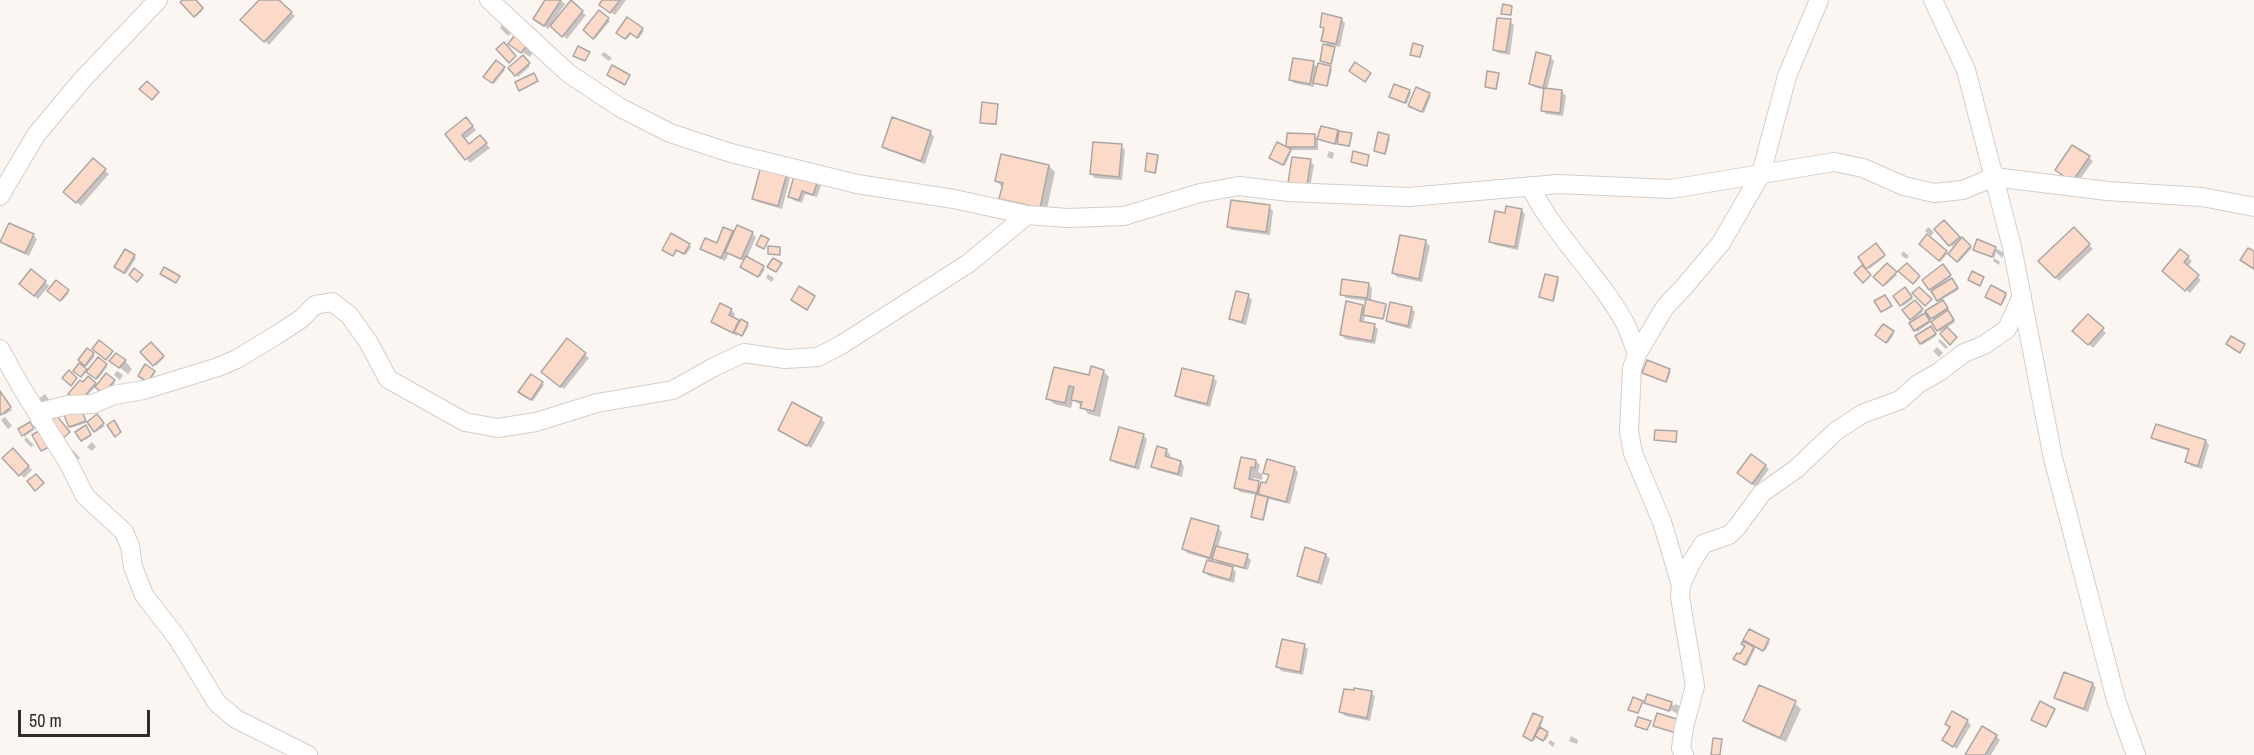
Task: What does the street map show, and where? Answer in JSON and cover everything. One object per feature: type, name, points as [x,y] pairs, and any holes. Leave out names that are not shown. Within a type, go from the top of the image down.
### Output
[{"type":"street","points":[[0,196],[36,135],[82,80],[158,0]]},
{"type":"street","points":[[489,0],[567,73],[619,107],[670,133],[731,153],[857,184],[954,199],[1027,215],[1068,218],[1124,216],[1200,193],[1239,186],[1289,192],[1408,197],[1558,184],[1671,189],[1834,162],[1863,168],[1904,186],[1934,193],[1963,190],[1994,177],[2107,190],[2202,197],[2254,207]]},
{"type":"street","points":[[1681,585],[1662,522],[1633,453],[1629,431],[1632,368],[1637,354],[1665,307],[1721,243],[1761,174],[1787,76],[1819,0]]},
{"type":"street","points":[[1933,0],[1966,70],[2012,247],[2053,458],[2116,700],[2136,755]]},
{"type":"street","points":[[1530,186],[1541,209],[1626,324],[1637,354]]},
{"type":"street","points":[[40,418],[44,411],[69,405],[93,404],[114,395],[155,386],[237,359],[301,319],[315,305],[332,302],[349,315],[369,343],[388,379],[419,398],[465,423],[498,428],[536,422],[597,403],[673,390],[744,353],[785,358],[818,357],[841,345],[969,262],[1027,215]]},
{"type":"street","points":[[1684,755],[1681,748],[1684,727],[1695,686],[1680,597],[1681,585],[1696,553],[1703,544],[1729,535],[1762,493],[1796,469],[1836,431],[1862,414],[1900,400],[1918,384],[1940,372],[1964,353],[1984,345],[2007,329],[2022,296]]},
{"type":"street","points":[[0,349],[69,464],[85,496],[124,532],[144,594],[178,639],[217,703],[236,719],[308,755]]},
{"type":"building","points":[[196,0],[203,8],[194,17],[180,2]]},
{"type":"building","points":[[259,0],[279,0],[292,12],[264,42],[240,20]]},
{"type":"building","points":[[545,0],[561,0],[544,26],[533,19]]},
{"type":"building","points":[[571,0],[583,11],[562,37],[550,26]]},
{"type":"building","points":[[602,0],[620,0],[610,13],[599,5]]},
{"type":"building","points":[[1503,4],[1512,6],[1511,15],[1501,14]]},
{"type":"building","points":[[599,10],[609,18],[593,39],[583,30]]},
{"type":"building","points":[[1322,13],[1342,18],[1336,44],[1321,41],[1324,28],[1320,27]]},
{"type":"building","points":[[627,17],[643,28],[637,38],[630,33],[625,39],[616,33]]},
{"type":"building","points":[[1497,18],[1511,19],[1506,52],[1493,50]]},
{"type":"building","points":[[515,35],[528,44],[521,53],[508,44]]},
{"type":"building","points":[[504,42],[516,56],[509,63],[496,49]]},
{"type":"building","points":[[1413,43],[1423,46],[1420,57],[1410,55]]},
{"type":"building","points":[[1323,44],[1335,47],[1331,64],[1320,61]]},
{"type":"building","points":[[578,46],[590,52],[585,61],[573,56]]},
{"type":"building","points":[[1536,52],[1551,56],[1543,88],[1529,84]]},
{"type":"building","points":[[523,55],[530,63],[515,76],[508,68]]},
{"type":"building","points":[[1293,58],[1314,61],[1310,84],[1289,80]]},
{"type":"building","points":[[496,60],[505,67],[492,83],[483,77]]},
{"type":"building","points":[[1355,62],[1371,73],[1365,82],[1349,71]]},
{"type":"building","points":[[1318,63],[1331,66],[1327,86],[1313,83]]},
{"type":"building","points":[[612,65],[630,75],[625,85],[607,75]]},
{"type":"building","points":[[1487,71],[1499,73],[1496,89],[1485,87]]},
{"type":"building","points":[[534,73],[538,81],[519,91],[515,82]]},
{"type":"building","points":[[147,81],[159,92],[152,100],[139,89]]},
{"type":"building","points":[[1394,84],[1410,90],[1405,103],[1389,97]]},
{"type":"building","points":[[1416,87],[1430,93],[1422,112],[1408,106]]},
{"type":"building","points":[[1544,88],[1562,90],[1560,113],[1541,111]]},
{"type":"building","points":[[982,102],[998,104],[996,124],[980,123]]},
{"type":"building","points":[[466,117],[473,126],[462,135],[469,144],[480,135],[487,143],[465,160],[445,134]]},
{"type":"building","points":[[892,117],[931,131],[921,161],[882,147]]},
{"type":"building","points":[[1321,126],[1338,130],[1335,144],[1317,139]]},
{"type":"building","points":[[1339,131],[1352,133],[1349,146],[1337,144]]},
{"type":"building","points":[[1378,132],[1389,135],[1385,154],[1374,151]]},
{"type":"building","points":[[1287,133],[1315,134],[1315,147],[1286,147]]},
{"type":"building","points":[[1093,142],[1122,144],[1119,177],[1090,174]]},
{"type":"building","points":[[1277,142],[1291,149],[1283,165],[1269,158]]},
{"type":"building","points":[[2072,145],[2090,156],[2072,182],[2055,170]]},
{"type":"building","points":[[1353,151],[1369,155],[1367,166],[1351,162]]},
{"type":"building","points":[[1147,153],[1158,155],[1155,173],[1145,171]]},
{"type":"building","points":[[1001,154],[1049,165],[1040,208],[999,199],[1003,183],[995,181]]},
{"type":"building","points":[[1292,157],[1311,159],[1307,185],[1288,183]]},
{"type":"building","points":[[93,158],[106,169],[76,203],[63,192]]},
{"type":"building","points":[[761,166],[787,173],[778,206],[752,199]]},
{"type":"building","points":[[795,173],[818,180],[813,195],[802,191],[799,200],[788,197]]},
{"type":"building","points":[[1231,200],[1270,205],[1266,232],[1227,227]]},
{"type":"building","points":[[1506,206],[1522,209],[1515,247],[1489,242],[1495,211],[1505,213]]},
{"type":"building","points":[[1944,220],[1960,237],[1949,246],[1934,229]]},
{"type":"building","points":[[9,223],[34,234],[25,253],[0,242]]},
{"type":"building","points":[[737,225],[753,232],[741,259],[725,252]]},
{"type":"building","points":[[723,227],[733,231],[721,258],[700,249],[705,238],[717,243]]},
{"type":"building","points":[[2074,227],[2090,244],[2055,278],[2038,261]]},
{"type":"building","points":[[671,233],[690,244],[684,254],[676,250],[673,256],[662,250]]},
{"type":"building","points":[[1927,234],[1947,251],[1939,261],[1919,244]]},
{"type":"building","points":[[761,235],[769,239],[764,249],[756,245]]},
{"type":"building","points":[[1400,235],[1426,240],[1419,279],[1392,273]]},
{"type":"building","points":[[1962,237],[1971,246],[1957,262],[1948,254]]},
{"type":"building","points":[[1977,239],[1996,247],[1992,257],[1973,250]]},
{"type":"building","points":[[1876,243],[1885,255],[1866,269],[1858,257]]},
{"type":"building","points":[[768,246],[780,247],[780,255],[768,254]]},
{"type":"building","points":[[2248,248],[2254,251],[2254,269],[2240,260]]},
{"type":"building","points":[[125,249],[135,255],[124,273],[114,267]]},
{"type":"building","points":[[2180,249],[2189,256],[2184,262],[2199,275],[2185,291],[2162,271]]},
{"type":"building","points":[[746,256],[764,266],[758,277],[740,267]]},
{"type":"building","points":[[773,258],[782,263],[776,272],[767,267]]},
{"type":"building","points":[[1887,263],[1897,272],[1883,286],[1873,277]]},
{"type":"building","points":[[1907,263],[1920,276],[1913,284],[1898,271]]},
{"type":"building","points":[[1943,264],[1951,275],[1929,290],[1922,280]]},
{"type":"building","points":[[1862,265],[1871,275],[1863,283],[1854,273]]},
{"type":"building","points":[[164,267],[180,276],[176,283],[160,274]]},
{"type":"building","points":[[134,268],[143,275],[137,282],[129,275]]},
{"type":"building","points":[[31,269],[46,281],[34,296],[19,284]]},
{"type":"building","points":[[1972,271],[1984,277],[1980,286],[1968,280]]},
{"type":"building","points":[[1545,274],[1558,277],[1553,301],[1539,297]]},
{"type":"building","points":[[1952,278],[1958,288],[1937,301],[1931,291]]},
{"type":"building","points":[[1342,279],[1369,283],[1367,298],[1340,295]]},
{"type":"building","points":[[56,280],[69,290],[60,301],[47,291]]},
{"type":"building","points":[[1991,285],[2006,293],[2001,305],[1985,297]]},
{"type":"building","points":[[799,286],[815,296],[807,310],[791,300]]},
{"type":"building","points":[[1905,287],[1912,297],[1900,306],[1893,296]]},
{"type":"building","points":[[1919,287],[1932,299],[1925,306],[1912,293]]},
{"type":"building","points":[[1236,291],[1249,294],[1242,322],[1229,319]]},
{"type":"building","points":[[1885,295],[1892,306],[1881,312],[1874,301]]},
{"type":"building","points":[[1366,299],[1386,304],[1383,319],[1363,315]]},
{"type":"building","points":[[1915,300],[1923,309],[1910,320],[1902,310]]},
{"type":"building","points":[[1943,300],[1948,308],[1931,319],[1925,311]]},
{"type":"building","points":[[1346,301],[1363,305],[1360,321],[1375,324],[1372,341],[1340,335]]},
{"type":"building","points":[[1390,302],[1412,307],[1408,326],[1386,321]]},
{"type":"building","points":[[720,303],[732,309],[729,315],[739,320],[733,333],[711,322]]},
{"type":"building","points":[[1948,310],[1954,320],[1937,331],[1931,322]]},
{"type":"building","points":[[1925,313],[1930,321],[1914,331],[1909,323]]},
{"type":"building","points":[[2088,314],[2104,328],[2088,345],[2072,331]]},
{"type":"building","points":[[741,319],[748,323],[742,336],[734,332]]},
{"type":"building","points":[[1883,324],[1894,331],[1886,343],[1875,335]]},
{"type":"building","points":[[1931,326],[1936,334],[1920,344],[1915,336]]},
{"type":"building","points":[[1947,327],[1957,337],[1950,345],[1940,334]]},
{"type":"building","points":[[2231,336],[2245,344],[2240,353],[2226,344]]},
{"type":"building","points":[[567,338],[586,353],[560,387],[541,372]]},
{"type":"building","points":[[99,340],[113,351],[106,360],[92,349]]},
{"type":"building","points":[[151,342],[164,356],[153,366],[140,352]]},
{"type":"building","points":[[87,348],[94,353],[85,366],[78,360]]},
{"type":"building","points":[[116,353],[126,360],[119,368],[109,361]]},
{"type":"building","points":[[98,357],[107,364],[96,379],[86,372]]},
{"type":"building","points":[[1647,360],[1670,369],[1666,382],[1642,373]]},
{"type":"building","points":[[79,363],[87,369],[81,377],[73,371]]},
{"type":"building","points":[[145,364],[155,371],[148,382],[138,376]]},
{"type":"building","points":[[1091,366],[1104,370],[1094,411],[1080,408],[1082,402],[1071,400],[1074,387],[1069,386],[1065,403],[1046,399],[1054,367],[1089,375]]},
{"type":"building","points":[[1182,368],[1214,376],[1207,404],[1175,396]]},
{"type":"building","points":[[69,370],[77,378],[71,386],[62,378]]},
{"type":"building","points":[[106,373],[115,380],[103,394],[95,387]]},
{"type":"building","points":[[531,374],[543,382],[531,400],[518,392]]},
{"type":"building","points":[[88,376],[96,383],[81,400],[68,394],[80,380],[83,382]]},
{"type":"building","points":[[0,391],[11,407],[1,415],[0,413]]},
{"type":"building","points":[[792,402],[822,418],[807,446],[778,430]]},
{"type":"building","points":[[80,406],[86,421],[69,427],[63,413]]},
{"type":"building","points":[[97,414],[104,423],[94,432],[87,422]]},
{"type":"building","points":[[57,416],[70,432],[61,440],[47,423]]},
{"type":"building","points":[[114,420],[121,432],[115,437],[107,425]]},
{"type":"building","points":[[30,422],[34,428],[22,436],[18,429]]},
{"type":"building","points":[[2156,424],[2206,440],[2198,466],[2185,462],[2189,449],[2151,438]]},
{"type":"building","points":[[86,425],[91,435],[81,441],[75,432]]},
{"type":"building","points":[[1119,427],[1144,434],[1135,467],[1110,460]]},
{"type":"building","points":[[42,429],[51,446],[41,451],[32,435]]},
{"type":"building","points":[[1655,430],[1677,431],[1676,442],[1654,440]]},
{"type":"building","points":[[1157,446],[1167,449],[1165,456],[1181,461],[1178,474],[1151,467]]},
{"type":"building","points":[[13,448],[29,466],[19,476],[2,458]]},
{"type":"building","points":[[1751,454],[1766,465],[1752,484],[1737,473]]},
{"type":"building","points":[[1241,457],[1256,460],[1255,468],[1251,467],[1249,479],[1259,481],[1257,493],[1234,488]]},
{"type":"building","points":[[1267,459],[1295,467],[1286,502],[1258,494],[1261,482],[1266,483],[1269,475],[1263,473]]},
{"type":"building","points":[[36,474],[44,483],[35,491],[27,481]]},
{"type":"building","points":[[1256,494],[1268,497],[1263,520],[1251,517]]},
{"type":"building","points":[[1191,518],[1219,526],[1210,558],[1182,549]]},
{"type":"building","points":[[1216,546],[1248,554],[1244,568],[1212,559]]},
{"type":"building","points":[[1305,547],[1326,554],[1318,582],[1297,576]]},
{"type":"building","points":[[1207,560],[1233,567],[1230,580],[1203,572]]},
{"type":"building","points":[[1749,629],[1769,639],[1763,651],[1743,640]]},
{"type":"building","points":[[1282,639],[1305,644],[1300,672],[1276,667]]},
{"type":"building","points":[[1743,641],[1754,647],[1745,665],[1733,659],[1745,646],[1741,644]]},
{"type":"building","points":[[2064,672],[2093,683],[2084,709],[2054,698]]},
{"type":"building","points":[[1759,685],[1796,701],[1780,738],[1743,721]]},
{"type":"building","points":[[1354,688],[1372,691],[1367,718],[1339,712],[1344,689],[1354,690]]},
{"type":"building","points":[[1647,694],[1672,702],[1669,711],[1644,703]]},
{"type":"building","points":[[1633,697],[1643,701],[1638,713],[1628,710]]},
{"type":"building","points":[[2040,701],[2055,709],[2046,727],[2031,720]]},
{"type":"building","points":[[1952,711],[1968,720],[1953,747],[1942,740],[1950,727],[1945,724]]},
{"type":"building","points":[[1533,713],[1543,717],[1532,741],[1523,736]]},
{"type":"building","points":[[1657,713],[1680,720],[1676,733],[1653,726]]},
{"type":"building","points":[[1638,717],[1651,721],[1647,730],[1635,726]]},
{"type":"building","points":[[1982,726],[1997,735],[1985,755],[1965,755]]},
{"type":"building","points":[[1540,727],[1548,732],[1543,741],[1535,736]]},
{"type":"building","points":[[1713,738],[1722,739],[1720,755],[1711,755]]}]
